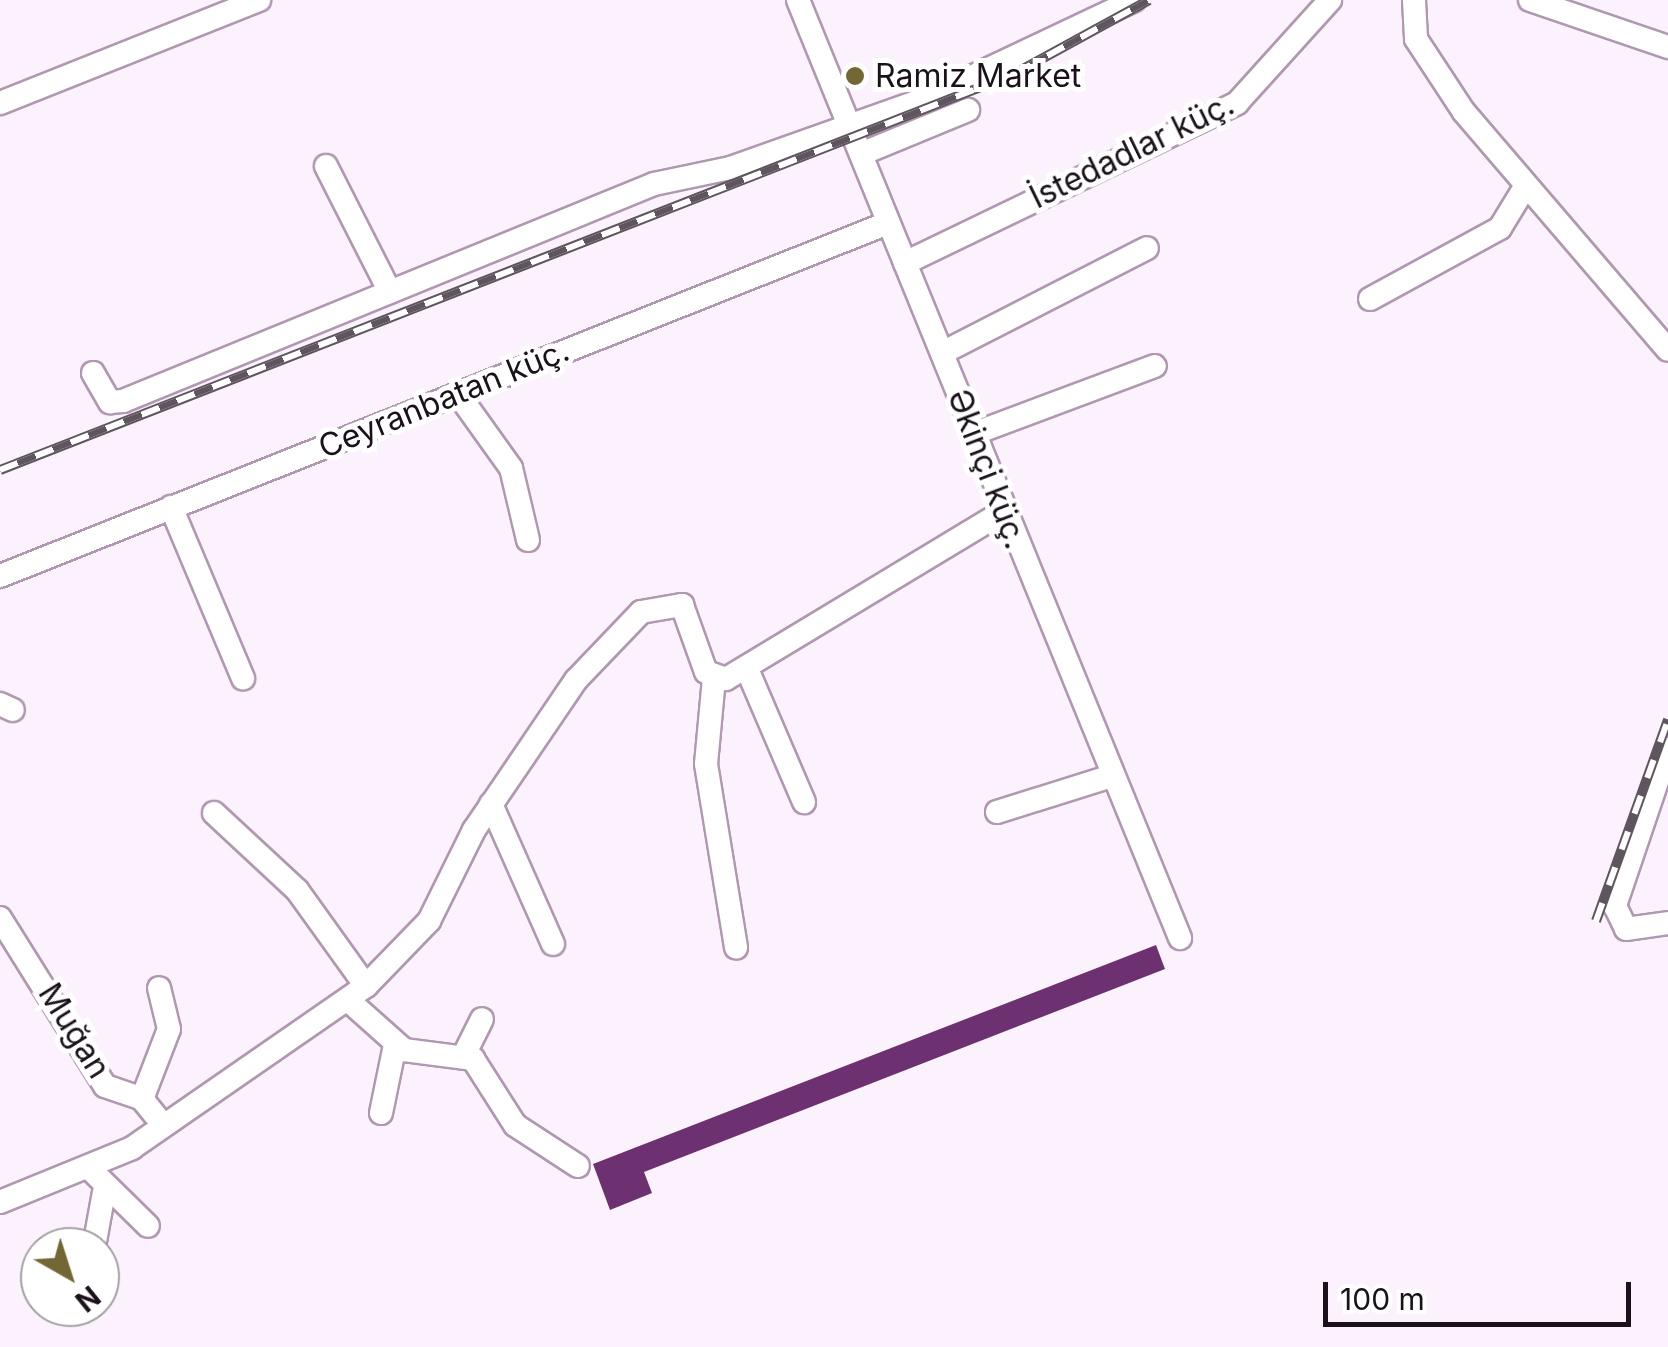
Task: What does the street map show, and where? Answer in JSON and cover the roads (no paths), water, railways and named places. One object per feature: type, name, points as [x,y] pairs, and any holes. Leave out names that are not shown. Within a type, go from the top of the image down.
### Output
[{"type":"street","points":[[0,103],[259,0]]},
{"type":"street","name":"Əkinçi küç.","points":[[798,0],[1003,512],[1180,938]]},
{"type":"street","points":[[93,374],[116,404],[654,184],[851,128],[1029,57],[1134,0]]},
{"type":"street","name":"İstedadlar küç.","points":[[904,263],[1237,103],[1330,0]]},
{"type":"street","points":[[1414,0],[1416,39],[1428,62],[1525,187],[1596,256],[1668,350]]},
{"type":"street","points":[[1530,0],[1668,48]]},
{"type":"street","points":[[862,154],[968,110]]},
{"type":"street","points":[[326,166],[390,292]]},
{"type":"street","points":[[1370,299],[1500,228],[1525,187]]},
{"type":"street","name":"Ceyranbatan küç.","points":[[0,576],[888,222]]},
{"type":"street","points":[[942,354],[1147,248]]},
{"type":"street","points":[[973,434],[1155,366]]},
{"type":"street","points":[[458,394],[512,468],[528,540]]},
{"type":"street","points":[[172,507],[244,678]]},
{"type":"street","points":[[714,678],[747,668],[1003,512]]},
{"type":"street","points":[[0,1202],[90,1169],[163,1125],[357,994],[429,921],[491,804],[576,680],[641,612],[682,606],[714,678],[706,764],[736,948]]},
{"type":"street","points":[[747,668],[804,802]]},
{"type":"street","points":[[1668,748],[1615,906],[1626,929],[1668,923]]},
{"type":"street","points":[[997,812],[1112,776]]},
{"type":"street","points":[[491,804],[553,944]]},
{"type":"street","points":[[214,813],[297,890],[357,994],[395,1045],[464,1055],[483,1068],[515,1125],[578,1166]]},
{"type":"street","name":"Muğan","points":[[0,918],[104,1086],[142,1099],[163,1125]]},
{"type":"street","points":[[142,1099],[169,1030],[159,988]]},
{"type":"street","points":[[464,1055],[482,1019]]},
{"type":"street","points":[[381,1114],[395,1045]]},
{"type":"street","points":[[90,1169],[104,1192],[148,1226]]},
{"type":"street","points":[[98,1227],[104,1192]]},
{"type":"railway","points":[[0,470],[1014,74],[1149,0]]},
{"type":"railway","points":[[1596,921],[1668,720]]},
{"type":"place","name":"Ramiz Market","points":[[855,76]]}]
